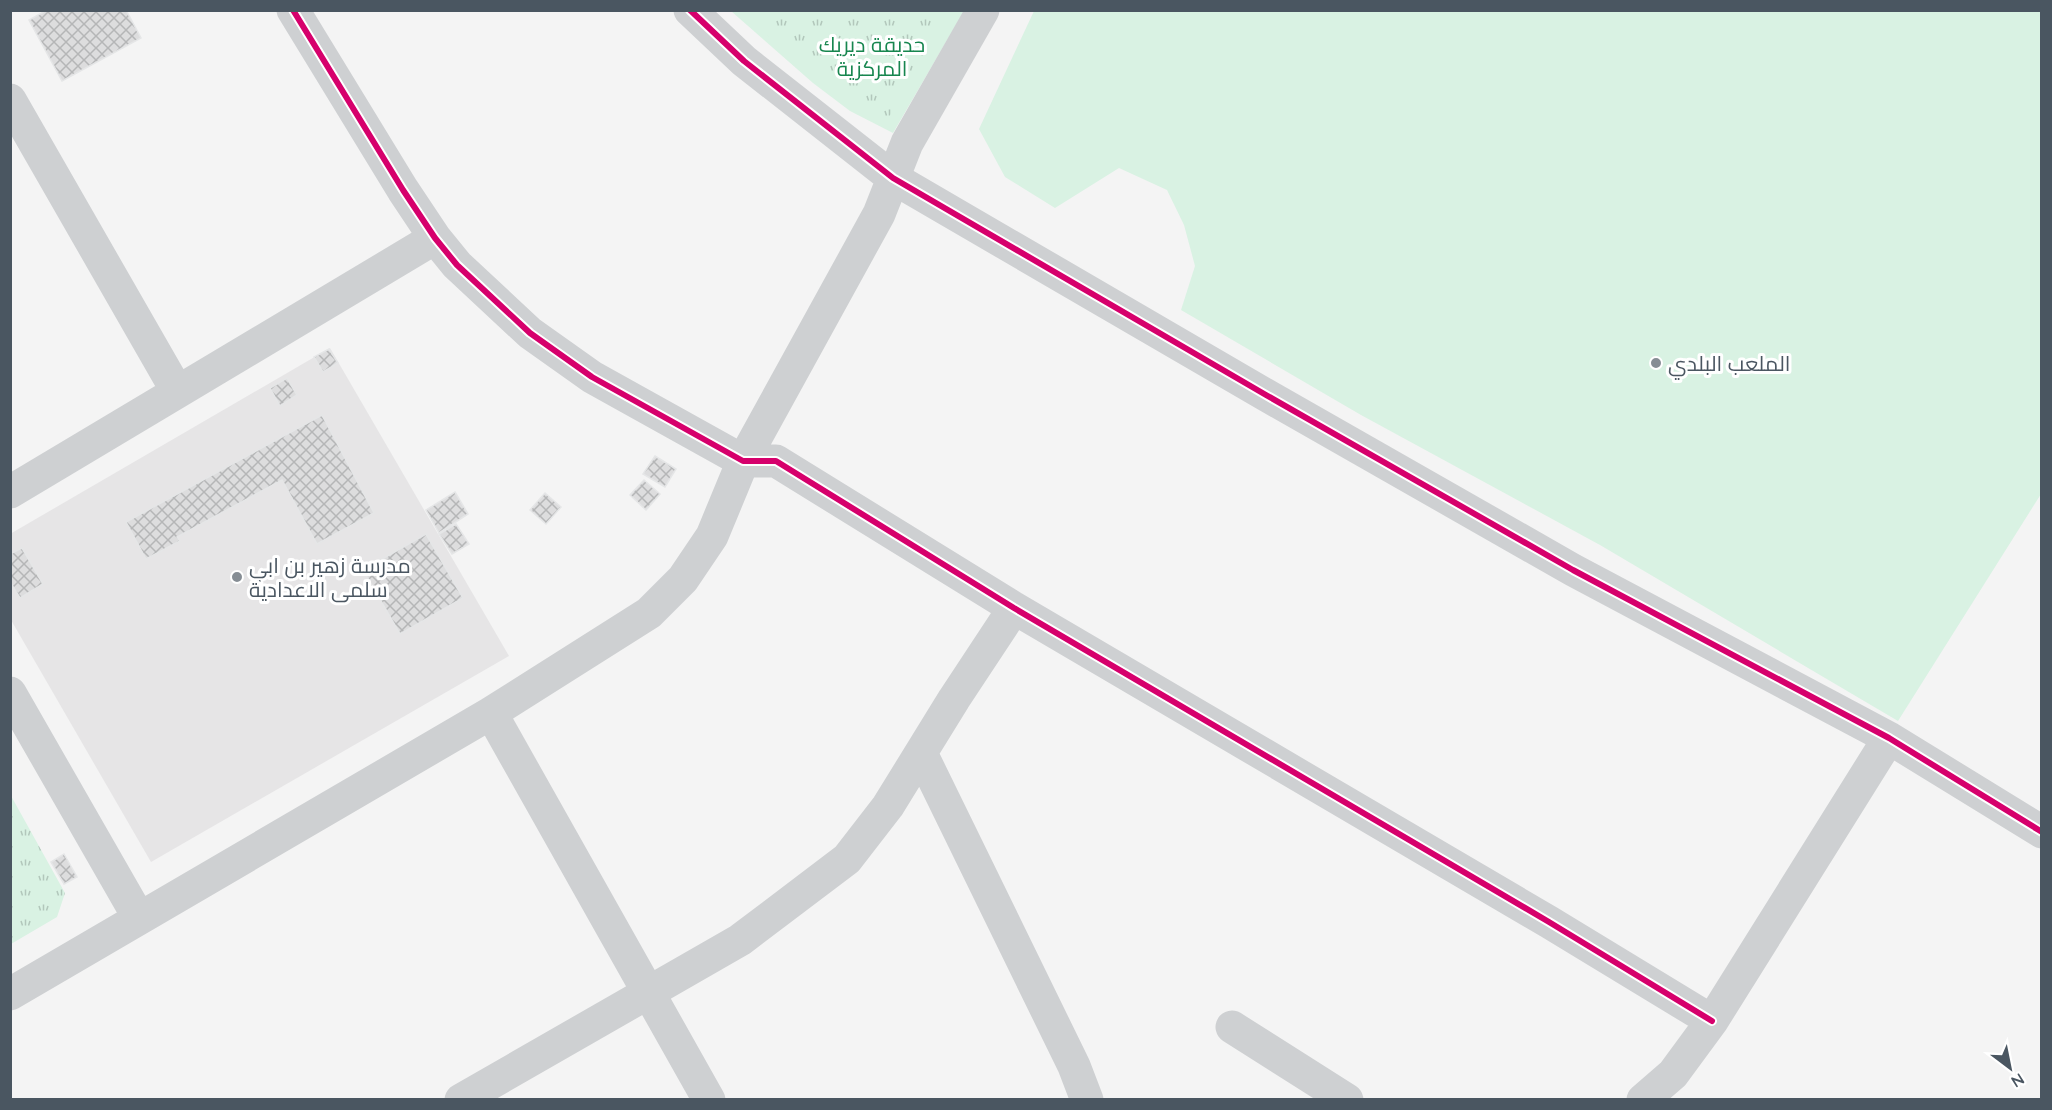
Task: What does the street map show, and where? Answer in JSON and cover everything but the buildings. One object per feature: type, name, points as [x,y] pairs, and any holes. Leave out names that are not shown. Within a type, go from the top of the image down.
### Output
[{"type":"street","points":[[292,10],[435,238],[457,265],[530,333],[592,377],[743,461],[776,461],[1014,608],[1549,922],[1712,1021]]},
{"type":"street","points":[[690,10],[744,61],[893,178],[1573,570],[1889,738],[2042,832]]},
{"type":"street","points":[[10,994],[491,713],[649,613],[684,579],[712,536],[743,461],[879,214],[907,143],[983,10]]},
{"type":"street","points":[[10,100],[177,391]]},
{"type":"street","points":[[10,492],[435,238]]},
{"type":"street","points":[[461,1100],[740,940],[847,859],[888,806],[1014,608]]},
{"type":"street","points":[[10,693],[139,918]]},
{"type":"street","points":[[491,713],[709,1100]]},
{"type":"street","points":[[1643,1100],[1673,1074],[1712,1021],[1889,738]]},
{"type":"street","points":[[921,753],[1074,1066],[1088,1100]]},
{"type":"street","points":[[1232,1027],[1347,1100]]},
{"type":"shaded area","name":"مدرسة زهير بن ابي سلمى الاعدادية","points":[[330,348],[509,656],[151,862],[11,620],[10,534]]},
{"type":"green space","name":"حديقة ديريك المركزية","points":[[731,11],[964,11],[893,133],[850,111],[813,83]]},
{"type":"green space","name":"حديقة ديريك المركزية","points":[[741,11],[947,11],[888,119],[793,55]]},
{"type":"green space","name":"الملعب البلدي","points":[[1034,11],[2041,11],[2041,494],[1898,721],[1600,545],[1361,415],[1181,310],[1195,266],[1184,225],[1167,190],[1119,168],[1055,208],[1005,177],[979,129]]},
{"type":"green space","points":[[10,794],[65,893],[57,917],[11,944]]},
{"type":"cycle path","points":[[293,10],[435,238],[457,265],[530,333],[592,377],[743,461],[776,461],[1014,608],[1549,922],[1712,1021]]},
{"type":"cycle path","points":[[690,10],[744,61],[893,178],[1573,570],[1889,738],[2042,832]]},
{"type":"place","name":"الملعب البلدي","points":[[1656,363]]},
{"type":"place","name":"مدرسة زهير بن ابي سلمى الاعدادية","points":[[237,577]]}]
